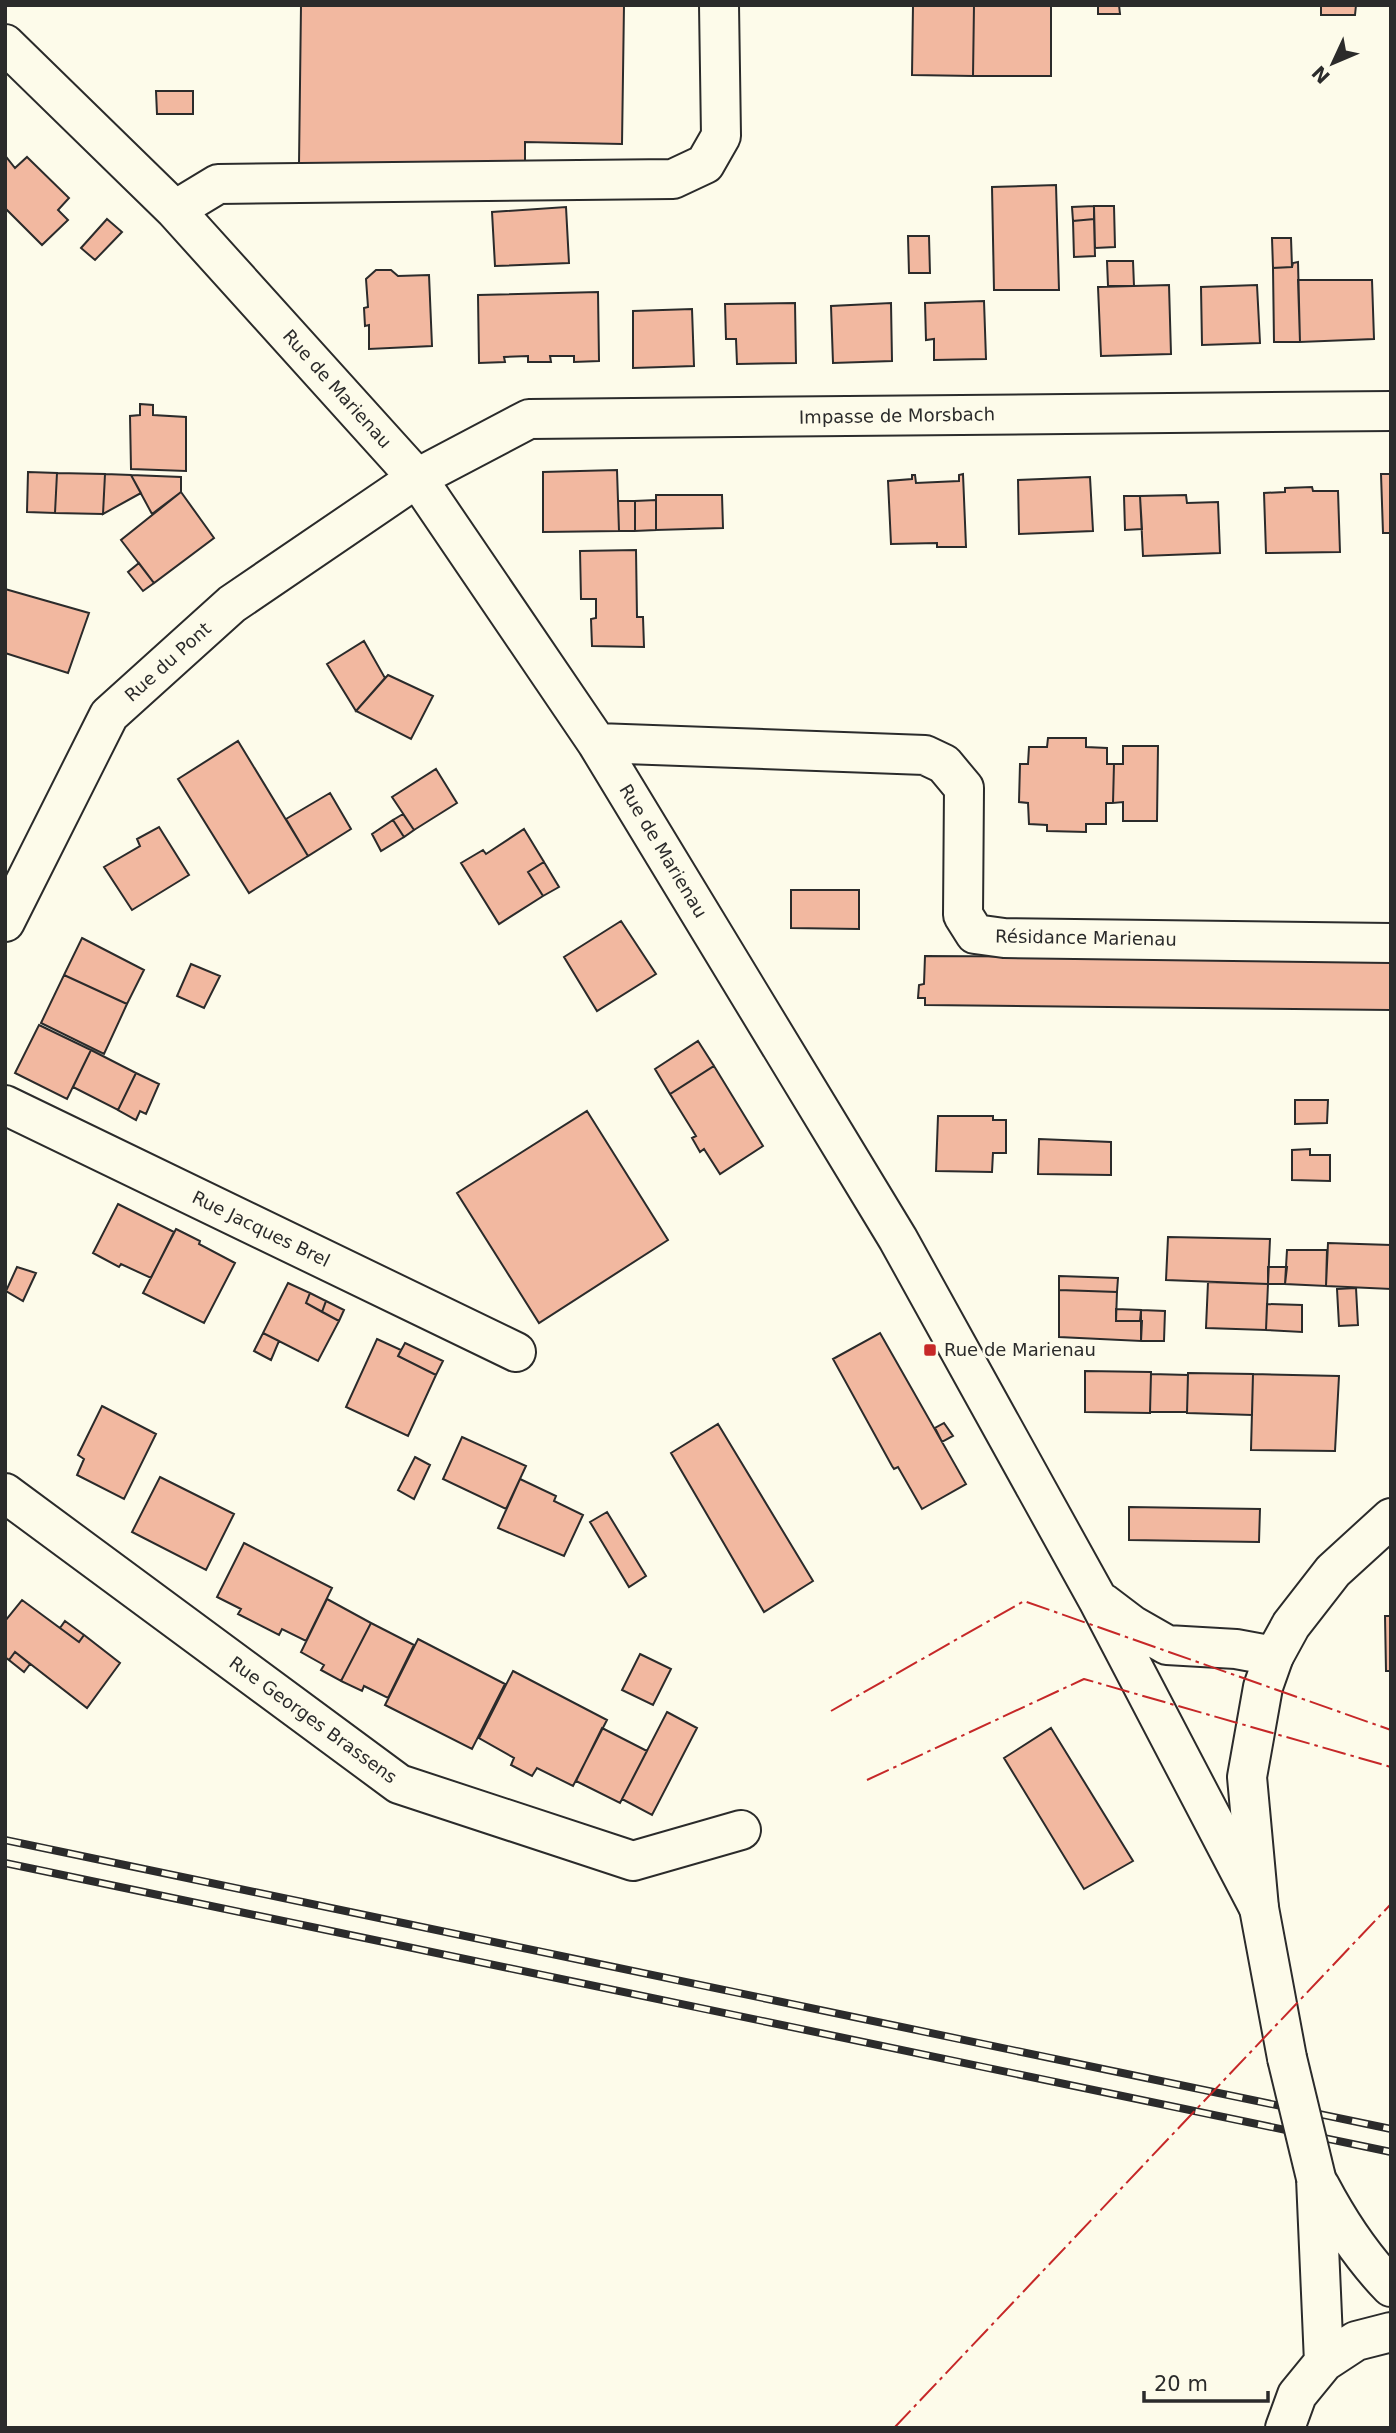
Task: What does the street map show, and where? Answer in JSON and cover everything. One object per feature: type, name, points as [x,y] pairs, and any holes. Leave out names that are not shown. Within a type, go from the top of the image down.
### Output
[{"type":"street","points":[[176,210],[218,184],[673,179],[705,164],[721,136],[719,5]]},
{"type":"street","name":"Rue de Marienau","points":[[5,44],[176,210],[417,478],[597,743],[898,1239],[1098,1600],[1259,1908]]},
{"type":"street","name":"Impasse de Morsbach","points":[[417,478],[529,419],[1391,411]]},
{"type":"street","name":"Rue du Pont","points":[[5,922],[109,715],[232,604],[417,478]]},
{"type":"street","name":"Résidance Marienau","points":[[597,743],[925,755],[944,764],[964,788],[963,915],[975,934],[1004,938],[1391,943]]},
{"type":"street","name":"Rue Jacques Brel","points":[[5,1105],[516,1352]]},
{"type":"street","name":"Rue Georges Brassens","points":[[5,1493],[399,1784],[633,1861],[741,1830]]},
{"type":"street","points":[[1324,2362],[1316,2178],[1287,2058],[1259,1908],[1247,1777],[1262,1687],[1274,1656],[1291,1625],[1333,1571],[1391,1518]]},
{"type":"street","points":[[1098,1600],[1132,1625],[1167,1644],[1274,1656]]},
{"type":"street","points":[[1316,2178],[1343,2228],[1366,2262],[1391,2287]]},
{"type":"street","points":[[1285,2428],[1297,2395],[1324,2362],[1356,2341],[1391,2332]]},
{"type":"building","points":[[301,5],[624,5],[622,144],[525,142],[525,167],[299,164]]},
{"type":"building","points":[[913,5],[974,5],[973,76],[912,75]]},
{"type":"building","points":[[974,5],[1051,5],[1051,76],[973,76]]},
{"type":"building","points":[[1098,5],[1119,5],[1120,14],[1098,14]]},
{"type":"building","points":[[1321,5],[1356,5],[1355,15],[1321,15]]},
{"type":"building","points":[[156,91],[193,91],[193,114],[157,114]]},
{"type":"building","points":[[27,157],[69,198],[58,210],[68,220],[42,245],[5,208],[5,160],[7,158],[15,168]]},
{"type":"building","points":[[1056,185],[1059,290],[994,290],[992,187]]},
{"type":"building","points":[[1094,206],[1114,206],[1115,247],[1095,248]]},
{"type":"building","points":[[1094,206],[1094,219],[1073,221],[1072,207]]},
{"type":"building","points":[[566,207],[569,263],[495,266],[492,212]]},
{"type":"building","points":[[107,219],[122,232],[95,260],[81,248]]},
{"type":"building","points":[[1094,219],[1095,256],[1074,257],[1073,221]]},
{"type":"building","points":[[908,236],[929,236],[930,273],[909,273]]},
{"type":"building","points":[[1272,238],[1291,238],[1292,267],[1273,268]]},
{"type":"building","points":[[1107,261],[1133,261],[1134,286],[1108,286]]},
{"type":"building","points":[[1298,262],[1300,342],[1274,342],[1273,268],[1292,267],[1293,263]]},
{"type":"building","points":[[376,270],[391,270],[398,276],[429,275],[432,346],[369,349],[369,325],[365,326],[364,308],[368,307],[366,279]]},
{"type":"building","points":[[1298,280],[1372,280],[1374,339],[1300,342]]},
{"type":"building","points":[[1169,285],[1171,354],[1101,356],[1098,287]]},
{"type":"building","points":[[1257,285],[1260,343],[1202,345],[1201,287]]},
{"type":"building","points":[[598,292],[599,361],[574,362],[574,356],[550,356],[551,362],[528,362],[528,356],[504,357],[505,362],[479,363],[478,295]]},
{"type":"building","points":[[984,301],[986,359],[934,360],[934,339],[926,340],[925,303]]},
{"type":"building","points":[[795,303],[796,363],[737,364],[736,339],[726,339],[725,304]]},
{"type":"building","points":[[891,303],[892,361],[833,363],[831,306]]},
{"type":"building","points":[[692,309],[694,366],[633,368],[633,311]]},
{"type":"building","points":[[140,404],[153,405],[153,415],[186,417],[186,471],[131,469],[130,416],[140,415]]},
{"type":"building","points":[[617,470],[619,531],[543,532],[543,472]]},
{"type":"building","points":[[28,472],[57,473],[55,513],[27,512]]},
{"type":"building","points":[[57,473],[105,474],[103,514],[55,513]]},
{"type":"building","points":[[105,474],[131,475],[141,493],[103,514]]},
{"type":"building","points":[[963,474],[966,547],[937,547],[937,543],[891,544],[888,481],[912,479],[912,475],[915,475],[916,483],[959,481],[959,475]]},
{"type":"building","points":[[1381,474],[1391,474],[1391,533],[1383,533]]},
{"type":"building","points":[[131,475],[181,477],[181,492],[152,514]]},
{"type":"building","points":[[1090,477],[1093,531],[1019,534],[1018,480]]},
{"type":"building","points":[[1312,487],[1313,491],[1338,491],[1340,552],[1266,553],[1264,493],[1285,492],[1285,488]]},
{"type":"building","points":[[181,492],[214,538],[154,583],[121,540]]},
{"type":"building","points":[[656,495],[722,495],[723,528],[656,530]]},
{"type":"building","points":[[1186,495],[1187,503],[1218,502],[1220,553],[1143,556],[1140,496]]},
{"type":"building","points":[[1124,496],[1140,496],[1142,529],[1125,530]]},
{"type":"building","points":[[656,500],[656,530],[635,531],[635,501]]},
{"type":"building","points":[[618,501],[635,501],[635,531],[619,531]]},
{"type":"building","points":[[636,550],[637,617],[643,617],[644,647],[592,646],[591,619],[596,618],[596,599],[581,599],[580,551]]},
{"type":"building","points":[[139,563],[154,583],[143,591],[128,572]]},
{"type":"building","points":[[5,589],[89,613],[68,673],[5,653]]},
{"type":"building","points":[[364,641],[385,678],[356,711],[327,664]]},
{"type":"building","points":[[388,675],[433,696],[411,739],[356,711]]},
{"type":"building","points":[[1048,738],[1086,738],[1086,747],[1107,748],[1107,764],[1114,764],[1113,803],[1106,803],[1106,824],[1086,824],[1086,832],[1047,831],[1047,825],[1029,824],[1028,803],[1019,802],[1020,764],[1028,764],[1029,747],[1047,747]]},
{"type":"building","points":[[238,741],[308,856],[249,893],[178,779]]},
{"type":"building","points":[[1123,746],[1158,746],[1157,821],[1123,821],[1123,802],[1113,803],[1114,764],[1123,764]]},
{"type":"building","points":[[436,769],[457,803],[414,830],[392,797]]},
{"type":"building","points":[[330,793],[351,829],[308,856],[286,819]]},
{"type":"building","points":[[403,814],[414,830],[404,837],[393,820]]},
{"type":"building","points":[[393,820],[404,837],[381,851],[372,834]]},
{"type":"building","points":[[159,827],[189,875],[132,910],[104,867],[140,846],[137,839]]},
{"type":"building","points":[[524,829],[544,862],[528,872],[543,896],[499,924],[461,863],[483,850],[486,854]]},
{"type":"building","points":[[544,862],[559,887],[543,896],[528,872]]},
{"type":"building","points":[[791,890],[859,890],[859,929],[791,928]]},
{"type":"building","points":[[621,921],[656,974],[597,1011],[564,957]]},
{"type":"building","points":[[82,938],[144,970],[127,1004],[64,975]]},
{"type":"building","points":[[925,956],[1391,959],[1391,1010],[925,1005],[925,998],[918,998],[919,985],[924,984]]},
{"type":"building","points":[[191,964],[220,976],[204,1008],[177,996]]},
{"type":"building","points":[[64,975],[127,1004],[104,1054],[41,1023]]},
{"type":"building","points":[[39,1025],[91,1050],[67,1099],[15,1073]]},
{"type":"building","points":[[698,1041],[714,1066],[670,1094],[655,1069]]},
{"type":"building","points":[[91,1050],[136,1073],[118,1110],[73,1087]]},
{"type":"building","points":[[714,1066],[763,1146],[720,1174],[704,1149],[700,1152],[692,1138],[696,1136],[670,1094]]},
{"type":"building","points":[[136,1073],[159,1084],[146,1114],[140,1111],[136,1120],[118,1110]]},
{"type":"building","points":[[1295,1100],[1328,1100],[1327,1123],[1295,1124]]},
{"type":"building","points":[[587,1111],[668,1240],[539,1323],[457,1193]]},
{"type":"building","points":[[938,1116],[993,1116],[993,1120],[1006,1120],[1006,1153],[993,1153],[992,1172],[936,1171]]},
{"type":"building","points":[[1039,1139],[1111,1142],[1111,1175],[1038,1174]]},
{"type":"building","points":[[1310,1149],[1310,1155],[1330,1155],[1330,1181],[1292,1180],[1292,1150]]},
{"type":"building","points":[[118,1204],[174,1232],[151,1278],[121,1264],[119,1267],[93,1253]]},
{"type":"building","points":[[176,1229],[235,1263],[204,1323],[143,1293]]},
{"type":"building","points":[[1168,1237],[1270,1239],[1268,1284],[1166,1280]]},
{"type":"building","points":[[1328,1243],[1391,1245],[1391,1289],[1326,1286]]},
{"type":"building","points":[[1287,1250],[1327,1250],[1326,1286],[1285,1284]]},
{"type":"building","points":[[17,1267],[36,1273],[23,1301],[6,1291]]},
{"type":"building","points":[[1268,1267],[1287,1267],[1285,1284],[1268,1284]]},
{"type":"building","points":[[1059,1276],[1118,1278],[1117,1292],[1059,1290]]},
{"type":"building","points":[[1208,1282],[1268,1284],[1266,1330],[1206,1328]]},
{"type":"building","points":[[288,1283],[310,1293],[306,1303],[339,1321],[318,1361],[263,1333]]},
{"type":"building","points":[[1356,1288],[1358,1325],[1339,1326],[1337,1289]]},
{"type":"building","points":[[1059,1290],[1117,1292],[1116,1321],[1142,1321],[1141,1341],[1059,1337]]},
{"type":"building","points":[[310,1293],[326,1301],[322,1312],[306,1303]]},
{"type":"building","points":[[326,1301],[344,1310],[339,1321],[322,1312]]},
{"type":"building","points":[[1267,1304],[1302,1305],[1302,1332],[1266,1330]]},
{"type":"building","points":[[1116,1309],[1141,1310],[1140,1321],[1116,1321]]},
{"type":"building","points":[[1141,1310],[1165,1311],[1164,1341],[1141,1341]]},
{"type":"building","points":[[263,1333],[279,1341],[271,1360],[254,1351]]},
{"type":"building","points":[[880,1333],[966,1484],[922,1509],[898,1467],[894,1469],[892,1466],[833,1359]]},
{"type":"building","points":[[377,1339],[401,1350],[398,1356],[436,1375],[408,1436],[346,1407]]},
{"type":"building","points":[[405,1343],[443,1361],[436,1375],[398,1356]]},
{"type":"building","points":[[1085,1371],[1151,1372],[1150,1413],[1085,1412]]},
{"type":"building","points":[[1188,1373],[1253,1374],[1252,1415],[1187,1413]]},
{"type":"building","points":[[1151,1374],[1188,1375],[1187,1412],[1150,1412]]},
{"type":"building","points":[[1253,1374],[1339,1376],[1335,1451],[1251,1450]]},
{"type":"building","points":[[102,1406],[156,1434],[124,1499],[77,1475],[84,1459],[78,1455]]},
{"type":"building","points":[[944,1423],[953,1436],[942,1442],[935,1428]]},
{"type":"building","points":[[718,1424],[813,1581],[764,1612],[671,1453]]},
{"type":"building","points":[[462,1437],[526,1466],[506,1509],[443,1479]]},
{"type":"building","points":[[415,1457],[430,1465],[414,1499],[398,1490]]},
{"type":"building","points":[[160,1477],[234,1514],[206,1570],[132,1532]]},
{"type":"building","points":[[520,1479],[556,1496],[554,1501],[583,1515],[564,1556],[498,1528]]},
{"type":"building","points":[[1129,1507],[1260,1509],[1259,1542],[1129,1540]]},
{"type":"building","points":[[607,1512],[646,1576],[629,1587],[590,1522]]},
{"type":"building","points":[[244,1543],[332,1588],[306,1641],[282,1629],[279,1635],[238,1614],[241,1609],[217,1597]]},
{"type":"building","points":[[327,1599],[371,1623],[341,1681],[321,1670],[324,1665],[301,1652]]},
{"type":"building","points":[[22,1600],[79,1642],[84,1635],[120,1663],[87,1708],[15,1652],[9,1660],[5,1657],[5,1621]]},
{"type":"building","points":[[1385,1616],[1391,1616],[1391,1671],[1386,1671]]},
{"type":"building","points":[[65,1621],[84,1635],[79,1642],[60,1628]]},
{"type":"building","points":[[371,1623],[414,1645],[388,1698],[364,1686],[362,1691],[341,1681]]},
{"type":"building","points":[[418,1639],[505,1684],[472,1749],[385,1705]]},
{"type":"building","points":[[15,1652],[30,1664],[24,1672],[9,1660]]},
{"type":"building","points":[[640,1654],[671,1669],[653,1705],[622,1690]]},
{"type":"building","points":[[513,1671],[607,1720],[573,1786],[537,1768],[532,1776],[511,1765],[514,1758],[479,1738]]},
{"type":"building","points":[[667,1712],[697,1728],[652,1815],[622,1799]]},
{"type":"building","points":[[602,1728],[647,1751],[620,1803],[576,1781]]},
{"type":"building","points":[[1051,1728],[1133,1861],[1084,1889],[1004,1758]]},
{"type":"railway","points":[[5,1840],[1391,2129]]},
{"type":"railway","points":[[5,1863],[1391,2152]]},
{"type":"power","points":[[831,1711],[1024,1601],[1391,1730]]},
{"type":"power","points":[[867,1780],[1084,1679],[1391,1767]]},
{"type":"power","points":[[894,2428],[1391,1904]]},
{"type":"place","name":"Rue de Marienau","points":[[930,1350]]}]
